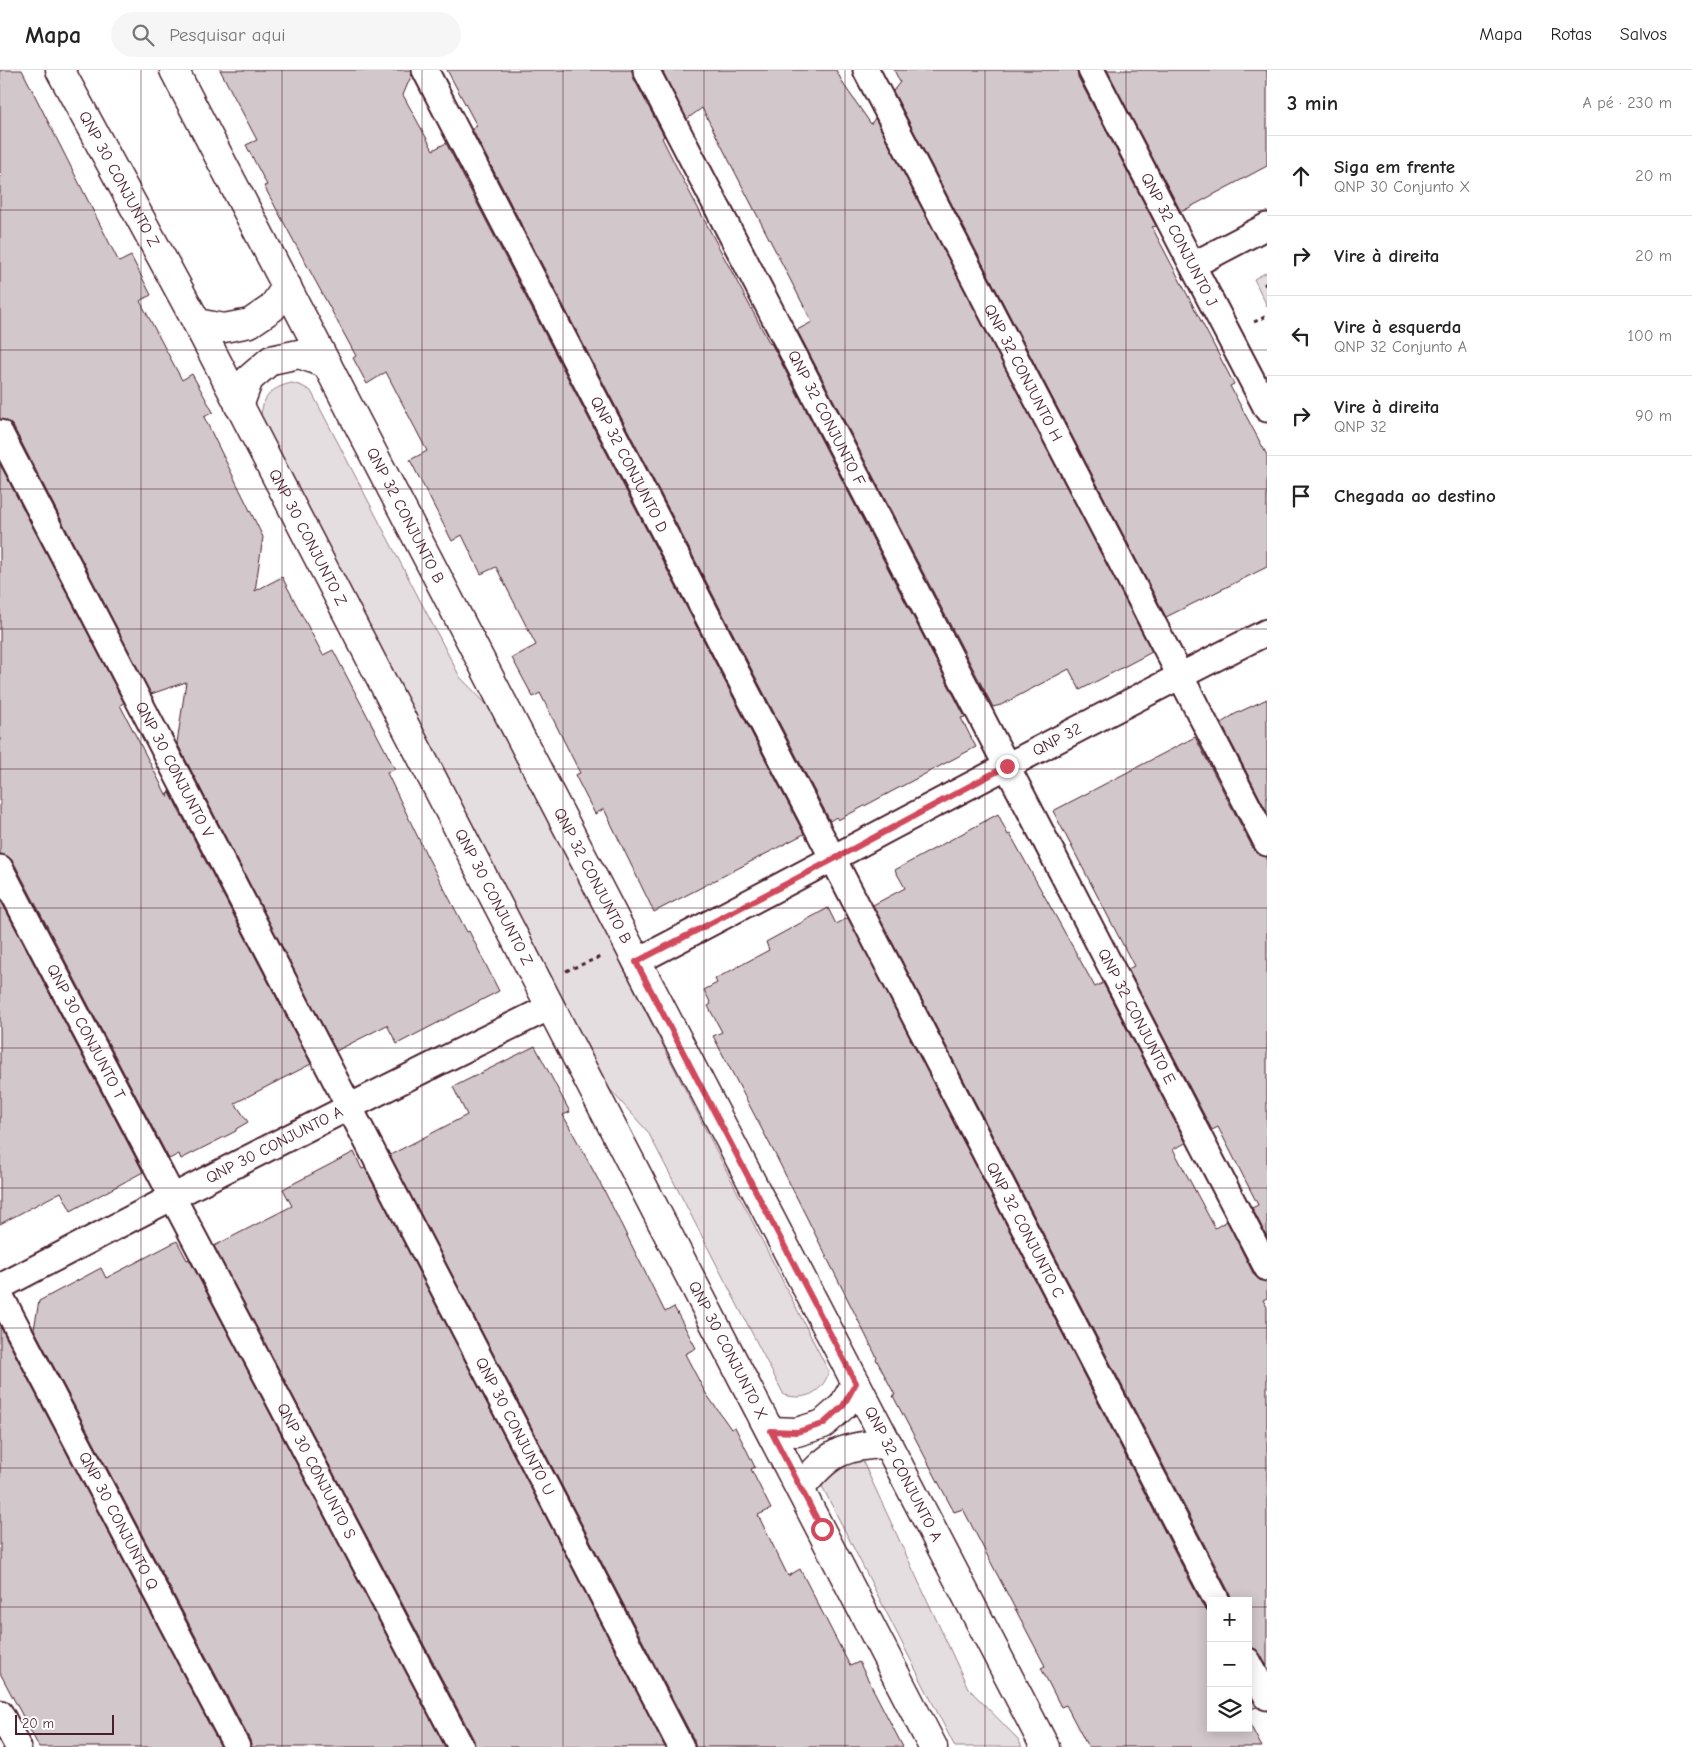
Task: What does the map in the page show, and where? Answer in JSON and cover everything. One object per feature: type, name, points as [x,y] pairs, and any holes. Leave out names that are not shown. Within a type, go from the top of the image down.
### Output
[{"type":"street","name":"QNP 30 CONJUNTO Z","points":[[60,70],[197,323],[544,995]]},
{"type":"street","name":"QNP 32 CONJUNTO B","points":[[174,70],[632,953]]},
{"type":"street","name":"QNP 32 CONJUNTO D","points":[[425,70],[834,859]]},
{"type":"street","name":"QNP 32 CONJUNTO F","points":[[646,70],[1007,766]]},
{"type":"street","name":"QNP 32 CONJUNTO H","points":[[866,70],[1267,843]]},
{"type":"street","name":"QNP 32 CONJUNTO J","points":[[1091,70],[1267,409]]},
{"type":"street","points":[[1193,265],[1267,226]]},
{"type":"street","points":[[197,323],[224,328],[250,323],[272,308],[287,286]]},
{"type":"street","points":[[239,406],[249,379],[271,360],[299,354],[327,364]]},
{"type":"street","name":"QNP 30 CONJUNTO V","points":[[0,433],[349,1106]]},
{"type":"street","name":"QNP 32","points":[[632,953],[834,859],[1007,766],[1267,632]]},
{"type":"street","name":"QNP 32 CONJUNTO E","points":[[1007,766],[1267,1268]]},
{"type":"street","name":"QNP 32 CONJUNTO C","points":[[834,859],[1215,1597]]},
{"type":"street","name":"QNP 30 CONJUNTO T","points":[[0,868],[171,1196]]},
{"type":"street","name":"QNP 32 CONJUNTO A","points":[[632,953],[1045,1747]]},
{"type":"street","name":"QNP 30 CONJUNTO A","points":[[0,1287],[171,1196],[349,1106],[544,995]]},
{"type":"street","name":"QNP 30 CONJUNTO X","points":[[544,995],[933,1747]]},
{"type":"street","name":"QNP 30 CONJUNTO U","points":[[349,1106],[681,1747]]},
{"type":"street","name":"QNP 30 CONJUNTO S","points":[[171,1196],[461,1747]]},
{"type":"street","name":"QNP 30 CONJUNTO Q","points":[[0,1295],[237,1747]]},
{"type":"street","points":[[771,1431],[797,1432],[823,1424],[843,1406],[856,1383]]},
{"type":"street","points":[[800,1489],[816,1468],[837,1453],[862,1445],[888,1444]]},
{"type":"street","points":[[1252,1669],[1267,1697]]},
{"type":"street","points":[[0,1713],[18,1747]]},
{"type":"path","points":[[1267,283],[1265,284],[1267,289]]},
{"type":"path","points":[[544,995],[632,953]]},
{"type":"shaded area","points":[[1267,272],[1267,306],[1254,279]]},
{"type":"shaded area","points":[[292,383],[311,391],[460,677],[492,710],[829,1372],[822,1385],[812,1394],[799,1397],[784,1395],[648,1132],[605,1084],[261,417],[263,404],[269,394],[279,387]]},
{"type":"shaded area","points":[[856,1459],[863,1462],[968,1688],[1018,1739],[1022,1747],[955,1747],[821,1484],[822,1476]]},
{"type":"building","points":[[0,70],[22,70],[119,262],[131,256],[151,295],[140,301],[182,380],[192,374],[213,412],[204,417],[263,537],[255,591],[282,577],[323,655],[333,650],[395,769],[387,773],[426,854],[467,932],[469,931],[499,991],[397,1044],[387,1025],[336,1051],[177,743],[186,682],[151,694],[13,426],[7,421],[0,419],[0,177],[2,176],[0,172]]},
{"type":"building","points":[[220,70],[411,70],[412,74],[403,95],[433,150],[446,143],[804,834],[654,912],[604,809],[595,814],[575,775],[580,773],[540,693],[533,697],[512,658],[536,645],[496,567],[481,574],[462,535],[452,541],[410,460],[427,451],[386,372],[367,384],[353,358],[356,356],[264,186],[267,185],[246,145],[257,140]]},
{"type":"building","points":[[447,70],[632,70],[633,77],[664,136],[662,138],[679,172],[771,343],[965,717],[961,718],[976,747],[838,820],[836,817],[830,821],[472,129],[477,126]]},
{"type":"building","points":[[662,70],[836,70],[871,124],[875,118],[1152,652],[1080,690],[1069,669],[1001,705],[993,707],[797,330],[812,322],[702,108],[687,119]]},
{"type":"building","points":[[894,70],[1077,70],[1078,77],[1156,226],[1152,227],[1234,384],[1230,386],[1267,455],[1267,567],[1166,617],[893,91],[900,82]]},
{"type":"building","points":[[1107,70],[1267,70],[1267,166],[1181,212]]},
{"type":"building","points":[[0,464],[124,703],[120,705],[168,798],[169,791],[311,1064],[235,1103],[248,1122],[236,1129],[236,1131],[181,1159],[179,1154],[169,1159],[13,861],[7,856],[0,854]]},
{"type":"building","points":[[1267,699],[1267,812],[1221,723],[1235,714]]},
{"type":"building","points":[[1195,737],[1254,850],[1260,855],[1267,857],[1267,1237],[1252,1208],[1258,1205],[1218,1127],[1212,1130],[1128,969],[1134,966],[1053,811]]},
{"type":"building","points":[[998,814],[1008,835],[1010,834],[1095,987],[1103,983],[1186,1143],[1173,1149],[1215,1228],[1227,1221],[1254,1275],[1260,1280],[1267,1282],[1267,1298],[1263,1300],[1267,1307],[1267,1666],[1256,1649],[1252,1648],[1252,1597],[1230,1597],[873,905],[905,888],[895,870]]},
{"type":"building","points":[[0,899],[143,1172],[71,1211],[61,1192],[0,1224]]},
{"type":"building","points":[[828,908],[836,924],[848,918],[1207,1611],[1207,1732],[1252,1732],[1252,1728],[1262,1747],[1088,1747],[1066,1705],[1061,1707],[1041,1668],[1045,1666],[963,1509],[954,1512],[893,1396],[895,1395],[877,1358],[776,1156],[713,1036],[722,1032],[708,1006],[711,1004],[704,990],[717,983],[715,979],[769,950],[766,942]]},
{"type":"building","points":[[535,1046],[570,1112],[563,1115],[606,1194],[665,1312],[674,1307],[696,1348],[685,1354],[705,1392],[731,1429],[735,1427],[755,1467],[751,1469],[771,1509],[758,1515],[788,1576],[800,1569],[850,1666],[859,1662],[903,1747],[695,1747],[694,1740],[390,1155],[467,1115],[453,1087]]},
{"type":"building","points":[[354,1152],[362,1169],[365,1168],[665,1747],[475,1747],[474,1740],[214,1246],[292,1206],[283,1189]]},
{"type":"building","points":[[177,1241],[187,1260],[189,1259],[445,1747],[251,1747],[250,1740],[34,1329],[39,1301],[101,1268],[106,1278]]},
{"type":"building","points":[[0,1326],[221,1747],[39,1747],[0,1673]]},
{"type":"building","points":[[1252,1699],[1257,1707],[1252,1709]]},
{"type":"route","points":[[822,1529],[771,1431],[797,1432],[823,1424],[843,1406],[856,1383],[636,962],[1007,766]]}]
